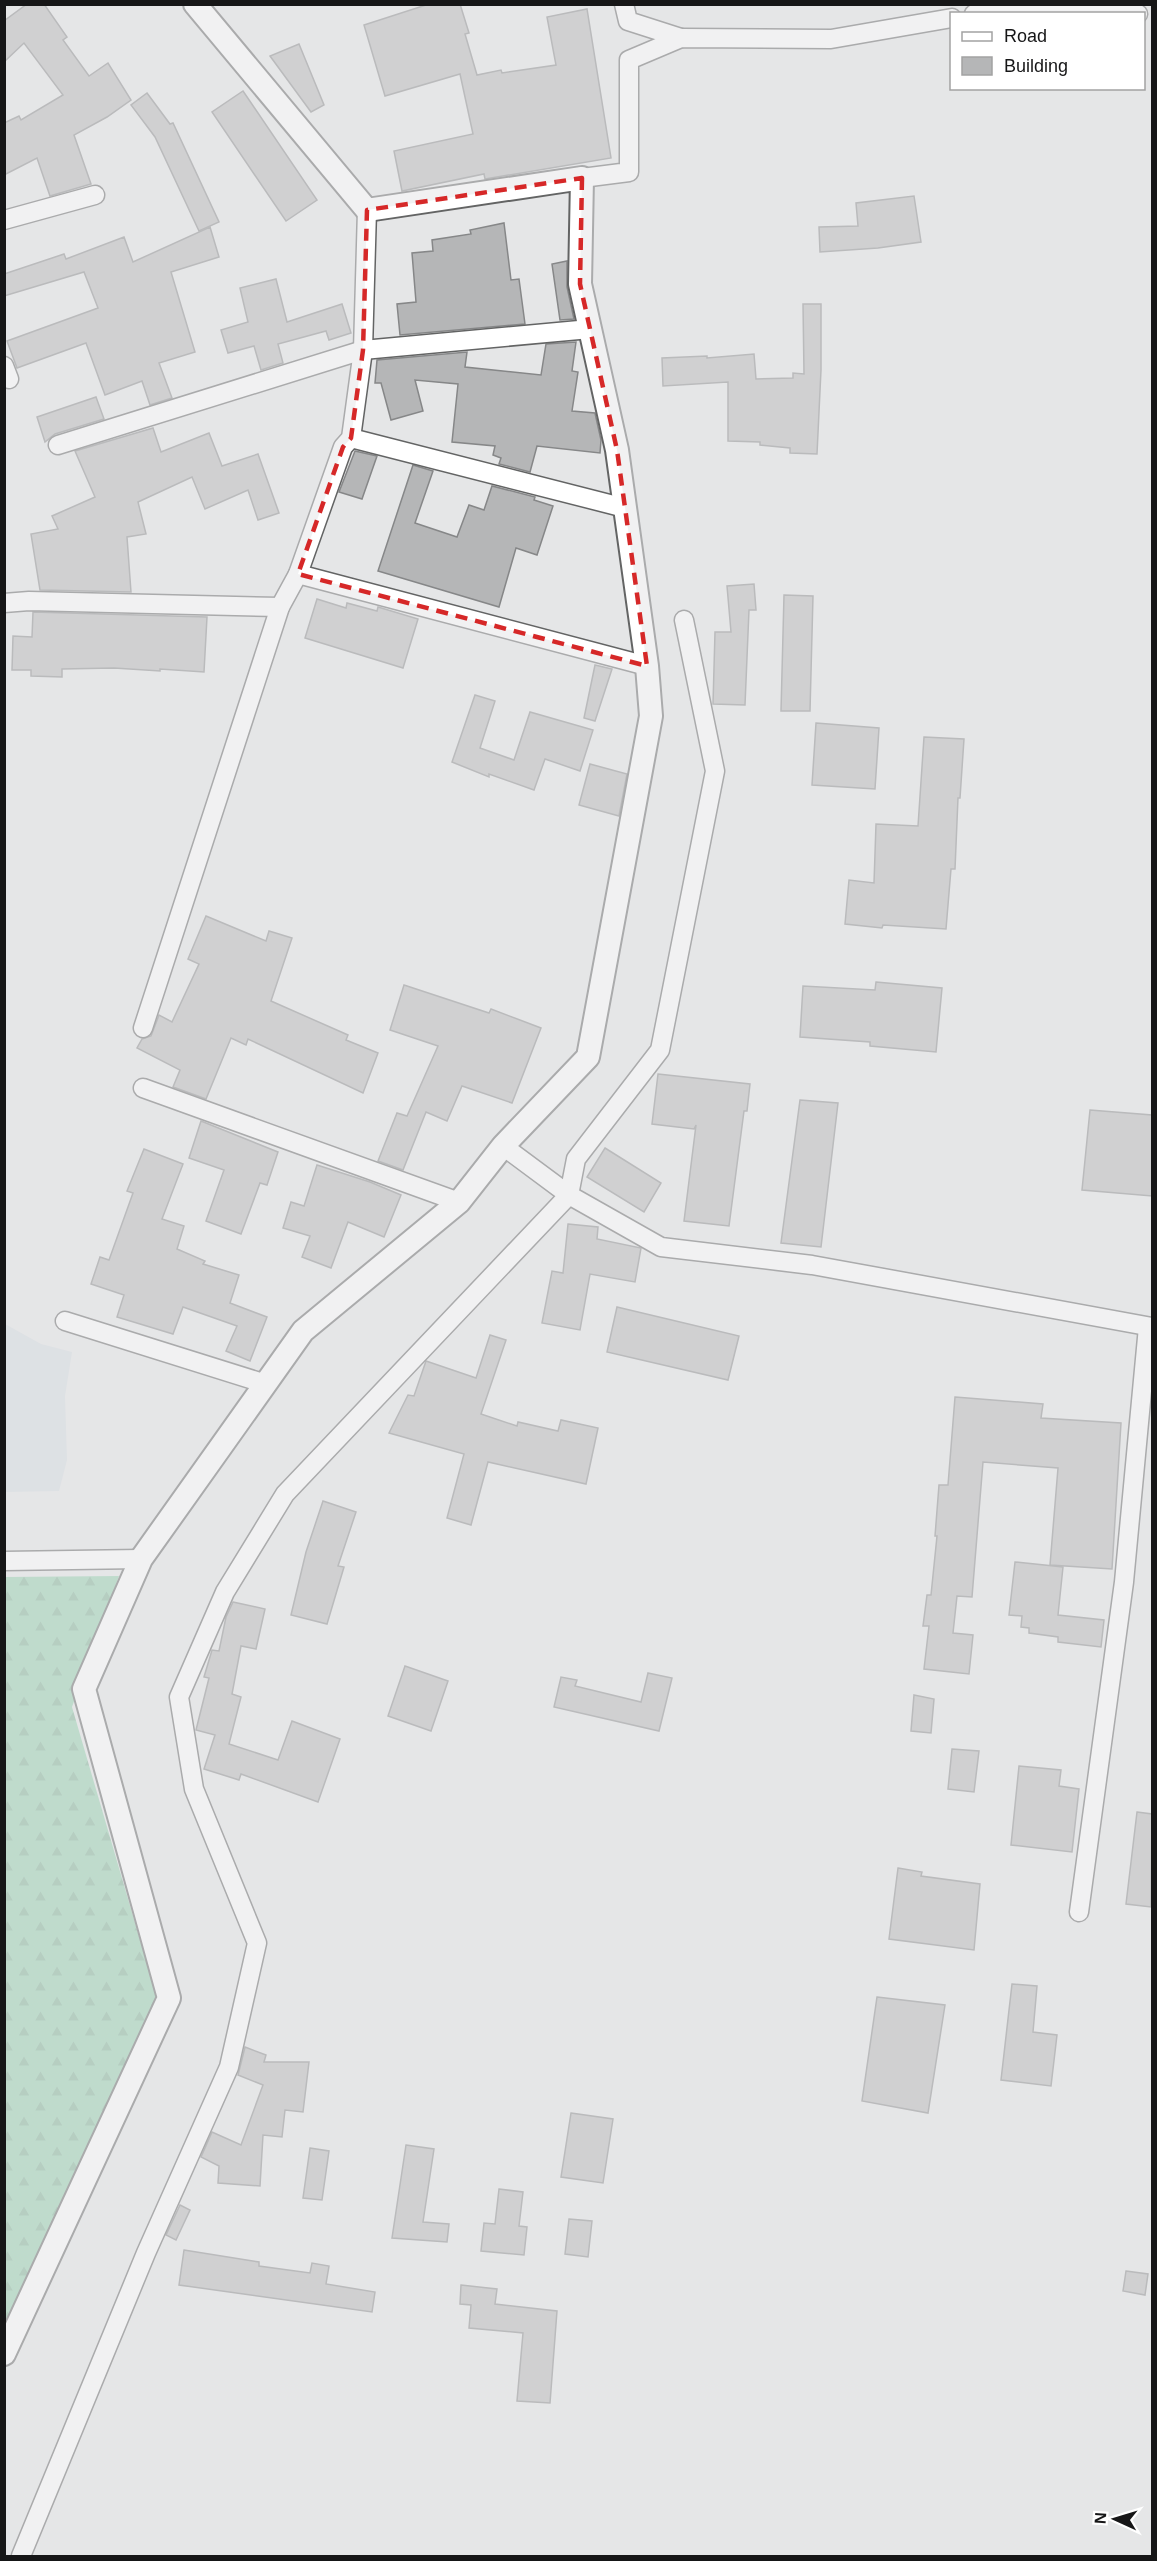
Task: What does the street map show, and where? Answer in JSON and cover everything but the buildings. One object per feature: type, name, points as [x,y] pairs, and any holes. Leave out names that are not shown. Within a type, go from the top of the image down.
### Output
[{"type":"street","points":[[143,1028],[280,607],[298,574],[343,447],[351,438],[363,350],[367,210],[195,4]]},
{"type":"street","points":[[624,4],[628,21],[681,38],[831,39],[950,18]]},
{"type":"street","points":[[984,12],[1012,6],[1106,12]]},
{"type":"street","points":[[367,210],[630,172],[629,60],[681,38]]},
{"type":"street","points":[[4,2354],[170,1998],[84,1689],[141,1559],[303,1332],[459,1202],[504,1146],[588,1057],[651,716],[647,666],[617,450],[580,284],[582,178]]},
{"type":"street","points":[[4,220],[95,195]]},
{"type":"street","points":[[58,445],[363,350],[590,329]]},
{"type":"street","points":[[351,438],[625,508]]},
{"type":"street","points":[[298,574],[647,666]]},
{"type":"street","points":[[4,603],[29,601],[280,607]]},
{"type":"street","points":[[21,2556],[146,2253],[229,2067],[256,1944],[194,1789],[179,1697],[225,1592],[285,1494],[569,1195],[576,1159],[660,1050],[715,771],[684,620]]},
{"type":"street","points":[[143,1088],[459,1202]]},
{"type":"street","points":[[504,1146],[569,1195],[661,1247],[812,1265],[1150,1327],[1124,1582],[1079,1912]]},
{"type":"street","points":[[65,1321],[266,1384]]},
{"type":"street","points":[[4,1561],[141,1559]]},
{"type":"highlighted area","points":[[582,178],[580,284],[617,450],[647,666],[298,574],[343,447],[351,438],[363,350],[367,210]]},
{"type":"shaded area","points":[[5,1324],[41,1344],[72,1352],[65,1396],[67,1460],[59,1491],[5,1492]]},
{"type":"green space","points":[[119,1576],[72,1707],[159,2005],[5,2346],[5,1577]]}]
